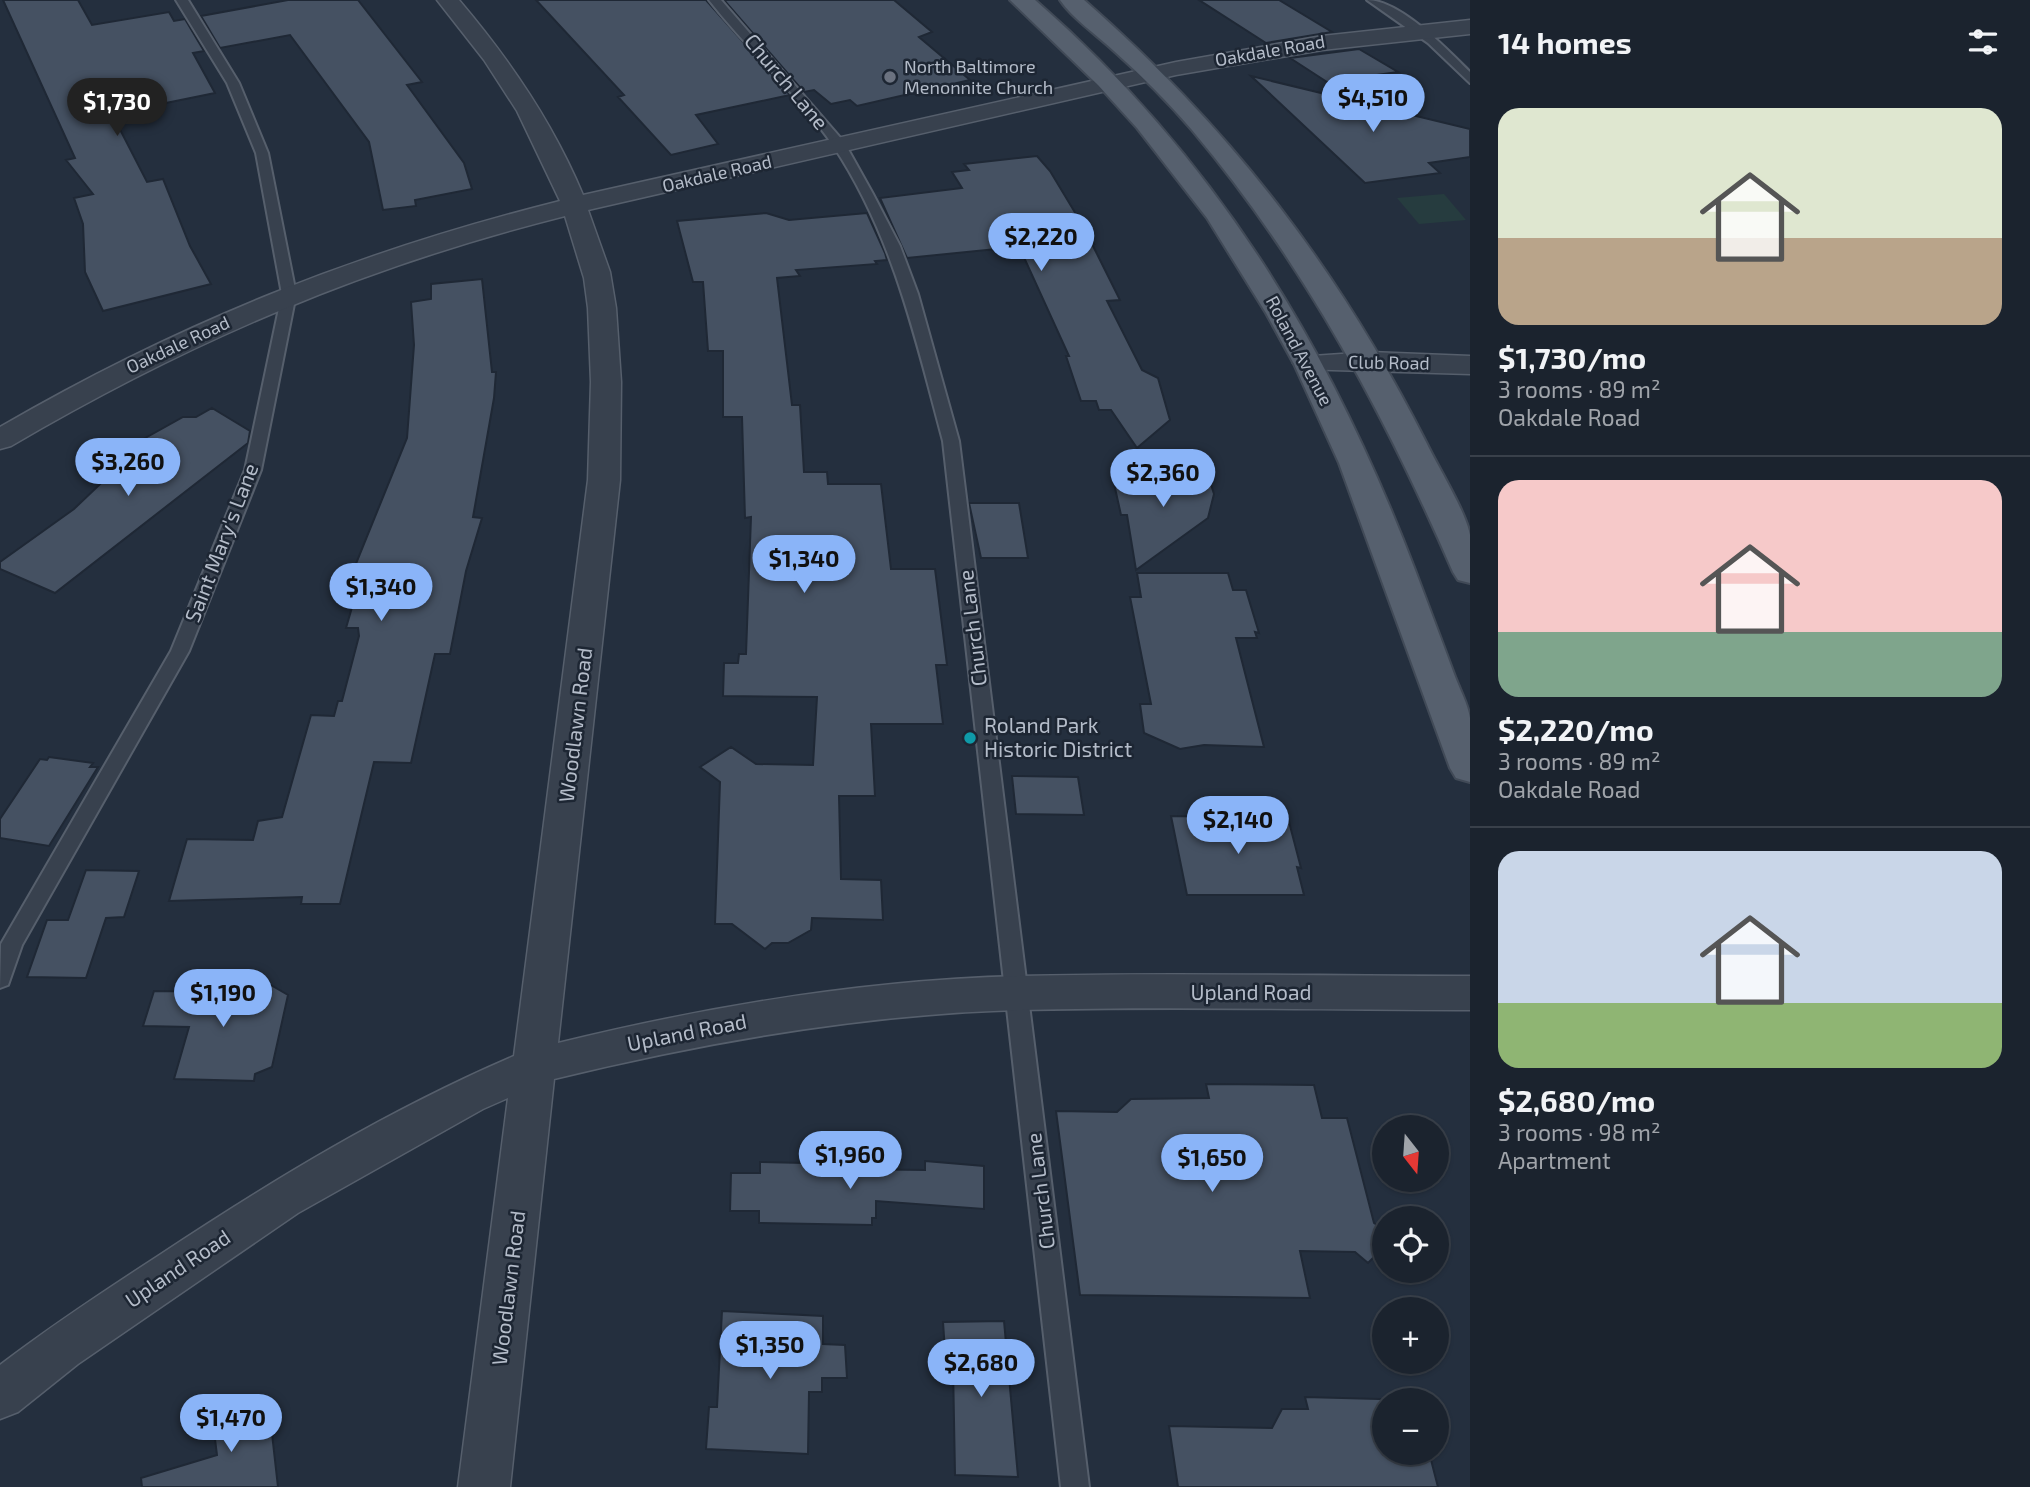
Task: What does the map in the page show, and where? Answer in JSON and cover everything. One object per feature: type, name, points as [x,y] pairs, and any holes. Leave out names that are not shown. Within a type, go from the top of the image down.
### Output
[{"type":"main road","name":"Roland Avenue","points":[[1021,0],[1110,82],[1171,151],[1201,189],[1261,279],[1308,363],[1365,489],[1470,768]]},
{"type":"main road","points":[[1071,0],[1154,72],[1269,206],[1320,279],[1370,361],[1432,485],[1470,572]]},
{"type":"street","name":"Woodlawn Road","points":[[447,0],[510,76],[549,146],[575,206],[598,283],[606,389],[604,480],[484,1487]]},
{"type":"street","name":"Oakdale Road","points":[[0,440],[160,351],[289,294],[415,249],[575,206],[1154,72],[1278,48],[1418,30],[1470,27]]},
{"type":"street","name":"Club Road","points":[[1308,363],[1370,361],[1470,365]]},
{"type":"street","name":"Upland Road","points":[[0,1395],[61,1348],[282,1199],[475,1091],[536,1066],[646,1039],[774,1017],[895,1002],[1018,993],[1470,993]]},
{"type":"lane","name":"Saint Mary's Lane","points":[[0,979],[12,944],[180,651],[253,470],[289,294],[262,153],[233,83],[182,0]]},
{"type":"lane","name":"Church Lane","points":[[715,0],[839,145],[892,246],[907,282],[951,441],[1075,1487]]},
{"type":"lane","points":[[1373,0],[1418,30],[1470,79]]},
{"type":"green space","points":[[1444,194],[1466,220],[1419,224],[1397,198]]},
{"type":"building","points":[[3,0],[78,0],[92,25],[169,12],[174,21],[185,19],[204,51],[193,53],[215,93],[112,114],[147,182],[163,179],[190,246],[211,284],[103,311],[85,272],[83,224],[74,198],[93,194],[66,160],[75,158]]},
{"type":"building","points":[[288,0],[358,0],[422,82],[407,85],[464,163],[472,189],[415,200],[416,206],[383,210],[369,142],[290,35],[220,48],[201,16]]},
{"type":"building","points":[[536,0],[706,0],[790,95],[696,115],[718,144],[671,155],[618,97],[624,95]]},
{"type":"building","points":[[724,0],[894,0],[932,32],[919,37],[970,80],[857,106],[850,100],[831,104],[814,90],[804,92]]},
{"type":"building","points":[[1199,0],[1279,0],[1332,32],[1266,43]]},
{"type":"building","points":[[1359,49],[1398,72],[1327,82],[1290,58]]},
{"type":"building","points":[[1251,76],[1470,129],[1470,157],[1429,163],[1440,173],[1365,183]]},
{"type":"building","points":[[1037,156],[1050,171],[1094,244],[1120,300],[1107,301],[1142,370],[1158,378],[1170,420],[1137,448],[1111,410],[1099,410],[1096,401],[1081,401],[1066,356],[1069,356],[1022,253],[1000,255],[996,249],[907,258],[880,198],[962,188],[952,172],[969,170],[964,164]]},
{"type":"building","points":[[766,213],[789,220],[867,213],[885,253],[887,260],[875,261],[877,264],[796,270],[800,276],[777,278],[792,405],[800,405],[804,472],[827,472],[828,484],[881,484],[891,569],[935,569],[947,665],[936,665],[943,724],[871,724],[875,796],[839,796],[841,879],[881,880],[883,920],[812,918],[811,930],[788,943],[772,943],[765,949],[732,924],[715,924],[720,782],[700,767],[731,747],[756,764],[813,765],[817,697],[723,696],[724,663],[738,663],[739,654],[746,654],[751,517],[745,518],[742,417],[723,417],[723,351],[708,351],[703,282],[693,282],[677,221]]},
{"type":"building","points":[[482,279],[492,372],[496,372],[473,517],[482,518],[466,571],[450,654],[435,654],[411,763],[374,762],[340,904],[301,904],[302,897],[169,901],[187,839],[253,840],[258,821],[282,817],[311,715],[334,716],[338,701],[342,701],[359,636],[358,628],[346,628],[364,566],[355,566],[407,438],[414,345],[411,302],[431,299],[431,284]]},
{"type":"building","points":[[212,408],[250,431],[248,443],[55,593],[0,569],[0,562],[74,509],[119,466],[134,458],[122,451],[183,417],[196,417]]},
{"type":"building","points":[[1154,471],[1207,472],[1214,494],[1208,518],[1136,570],[1127,515],[1121,515],[1113,479],[1159,479]]},
{"type":"building","points":[[969,503],[1019,503],[1028,558],[981,558]]},
{"type":"building","points":[[1137,573],[1228,573],[1233,590],[1246,590],[1259,633],[1255,632],[1257,638],[1236,638],[1264,747],[1204,745],[1180,749],[1144,733],[1140,704],[1151,704],[1130,597],[1141,597]]},
{"type":"building","points":[[49,757],[93,763],[90,767],[98,767],[49,846],[0,838],[0,819],[40,759],[47,760]]},
{"type":"building","points":[[1012,776],[1078,777],[1084,815],[1016,814]]},
{"type":"building","points":[[1171,816],[1288,818],[1301,868],[1297,867],[1304,895],[1187,895]]},
{"type":"building","points":[[86,870],[139,871],[124,917],[106,918],[86,978],[27,977],[47,920],[68,920]]},
{"type":"building","points":[[225,983],[269,984],[288,995],[272,1067],[255,1074],[254,1081],[174,1079],[189,1027],[143,1026],[154,991],[222,992]]},
{"type":"building","points":[[1206,1084],[1314,1085],[1322,1118],[1347,1118],[1372,1215],[1372,1259],[1368,1263],[1355,1252],[1300,1251],[1310,1298],[1080,1295],[1056,1111],[1117,1112],[1131,1099],[1209,1098]]},
{"type":"building","points":[[925,1161],[984,1166],[984,1209],[876,1201],[876,1218],[872,1218],[872,1225],[759,1223],[759,1211],[730,1211],[731,1173],[760,1173],[760,1162],[847,1164],[847,1169],[925,1170]]},
{"type":"building","points":[[722,1311],[823,1316],[823,1344],[845,1345],[847,1378],[822,1378],[822,1392],[809,1392],[808,1454],[706,1449],[709,1407],[717,1407]]},
{"type":"building","points":[[1004,1321],[1018,1477],[955,1475],[953,1366],[946,1366],[943,1322]]},
{"type":"building","points":[[1305,1397],[1372,1399],[1372,1465],[1432,1465],[1438,1487],[1178,1487],[1169,1426],[1272,1428],[1282,1409],[1308,1409]]},
{"type":"building","points":[[268,1398],[278,1487],[142,1487],[141,1478],[217,1455],[212,1415]]},
{"type":"place","name":"North Baltimore Menonnite Church","points":[[890,77]]},
{"type":"place","name":"Roland Park Historic District","points":[[970,738]]}]
